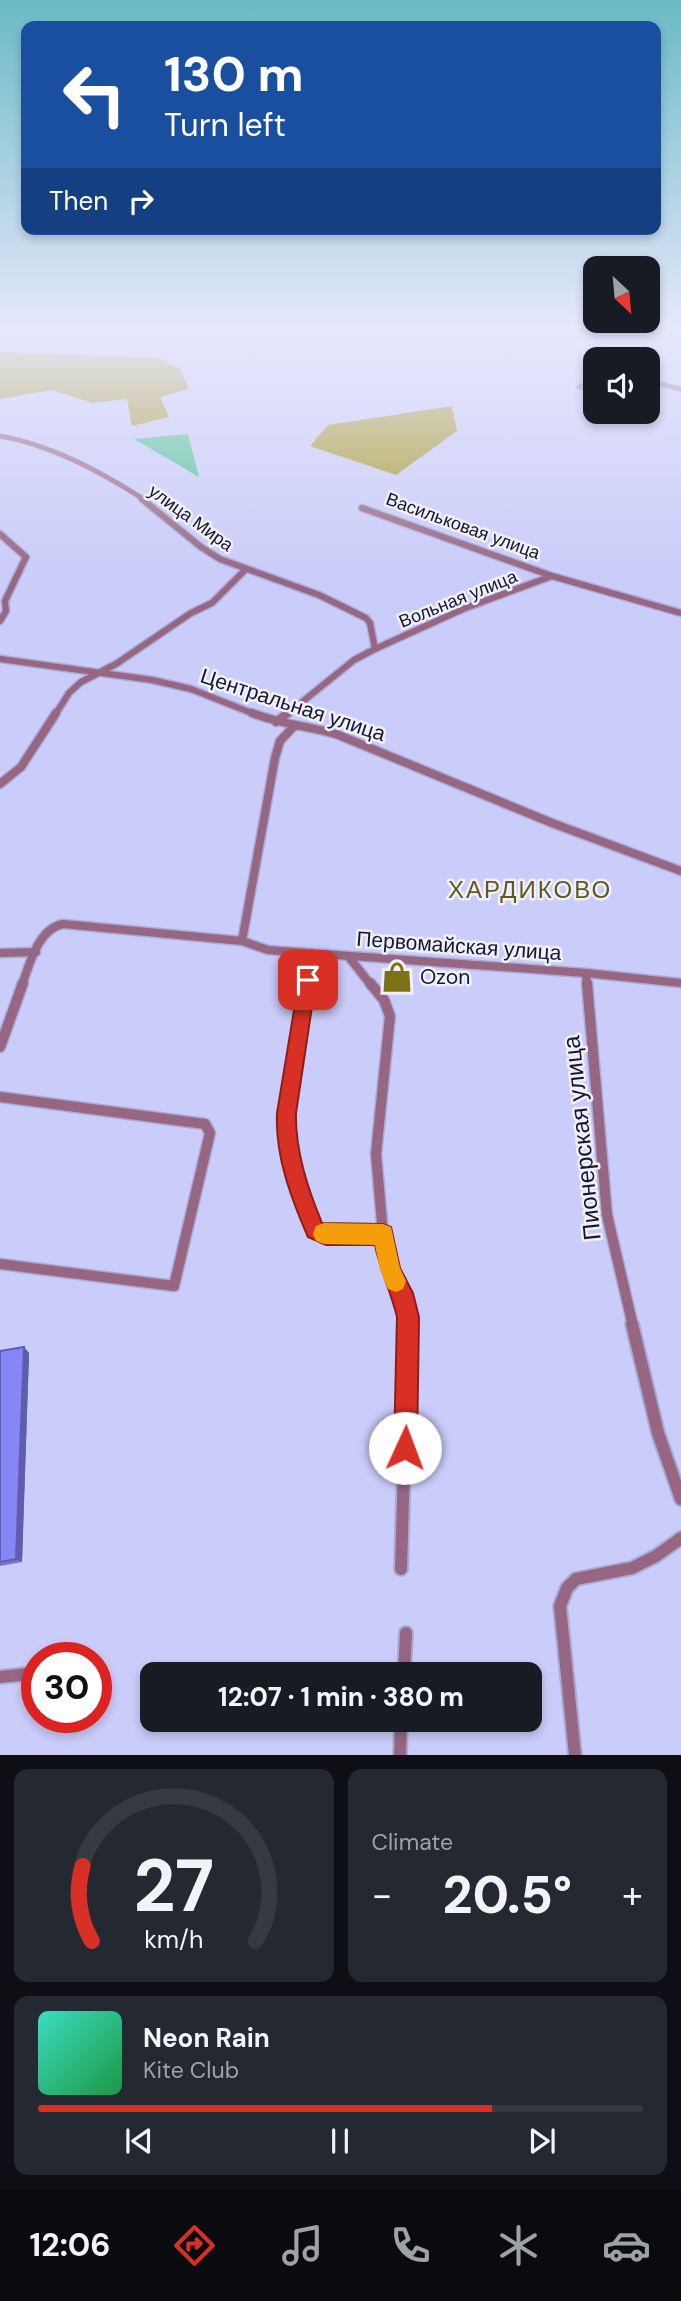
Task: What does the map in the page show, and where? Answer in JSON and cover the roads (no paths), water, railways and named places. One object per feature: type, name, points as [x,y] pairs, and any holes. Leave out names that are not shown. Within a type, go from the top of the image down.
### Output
[{"type":"street","name":"улица Мира","points":[[0,436],[24,440],[120,484],[161,512],[183,534],[208,552],[244,571],[316,594],[368,620],[375,649]]},
{"type":"street","name":"Васильковая улица","points":[[362,508],[552,576],[681,613]]},
{"type":"street","points":[[0,534],[26,557],[5,601],[6,611],[0,621]]},
{"type":"street","points":[[0,784],[21,767],[69,693],[81,682],[191,613],[212,603],[244,571]]},
{"type":"street","name":"Вольная улица","points":[[276,722],[354,660],[463,610],[552,576]]},
{"type":"street","name":"Центральная улица","points":[[0,659],[152,680],[191,689],[276,722],[309,726],[336,734],[552,823],[681,871]]},
{"type":"street","points":[[242,941],[275,758],[280,741],[294,726]]},
{"type":"street","name":"Первомайская улица","points":[[0,1047],[36,953],[47,932],[54,925],[63,924],[242,941],[268,950],[586,973],[681,983]]},
{"type":"street","points":[[0,953],[36,953]]},
{"type":"street","points":[[312,953],[286,1113],[286,1131],[300,1193],[315,1230],[326,1234],[383,1234]]},
{"type":"street","points":[[348,956],[384,1000],[390,1016],[377,1120],[377,1176],[390,1270],[402,1293],[408,1317],[401,1569]]},
{"type":"street","name":"Пионерская улица","points":[[586,973],[607,1214],[658,1433],[681,1499]]},
{"type":"street","points":[[0,1097],[205,1124],[210,1133],[174,1286],[0,1264]]},
{"type":"street","points":[[575,1755],[560,1606],[567,1588],[576,1579],[615,1575],[646,1563],[681,1538]]},
{"type":"street","points":[[404,1662],[405,1633]]},
{"type":"street","points":[[0,1677],[21,1675]]},
{"type":"street","points":[[400,1755],[401,1732]]},
{"type":"place","name":"Ozon","points":[[397,977]]},
{"type":"district","name":"ХАРДИКОВО","points":[[530,890]]}]
